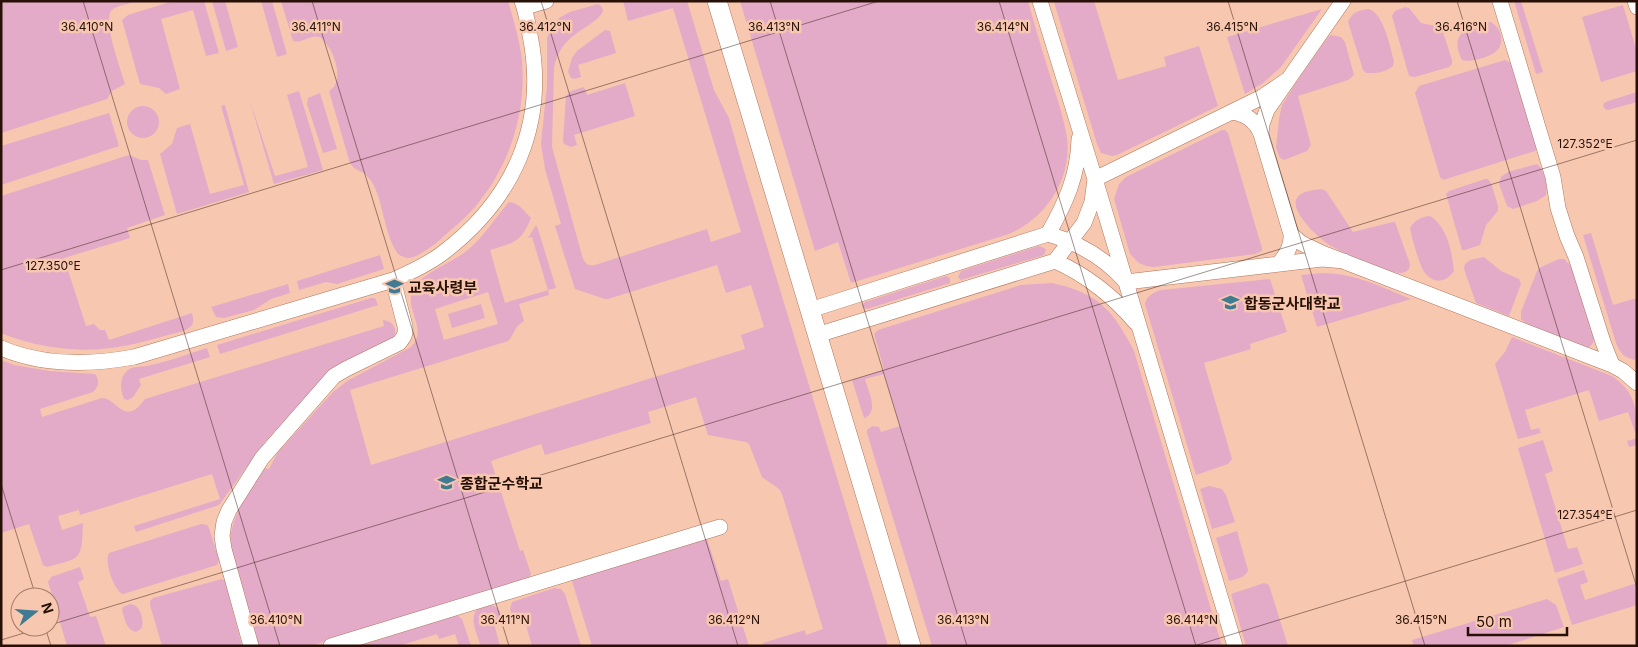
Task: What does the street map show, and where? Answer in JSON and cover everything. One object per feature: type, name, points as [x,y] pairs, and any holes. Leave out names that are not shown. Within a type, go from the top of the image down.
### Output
[{"type":"street","points":[[1,348],[34,358],[61,362],[106,362],[134,357],[393,280],[414,271],[439,256],[461,238],[490,209],[512,175],[528,134],[533,110],[535,85],[534,51],[524,4],[546,1]]},
{"type":"street","points":[[717,1],[911,646]]},
{"type":"street","points":[[1040,1],[1235,646]]},
{"type":"street","points":[[1261,134],[1263,118],[1287,80],[1343,1]]},
{"type":"street","points":[[1500,1],[1553,177],[1558,208],[1601,336],[1601,351],[1590,356]]},
{"type":"street","points":[[1635,1],[1637,8]]},
{"type":"street","points":[[1095,179],[1272,92],[1287,80]]},
{"type":"street","points":[[1232,112],[1246,115],[1253,121],[1261,134],[1291,234],[1287,252],[1278,264]]},
{"type":"street","points":[[1048,234],[1065,202],[1073,181],[1078,153],[1078,125]]},
{"type":"street","points":[[817,335],[1055,261],[1081,228],[1088,214],[1095,179]]},
{"type":"street","points":[[810,310],[1048,234],[1088,250],[1107,263],[1126,282]]},
{"type":"street","points":[[1291,234],[1310,248],[1624,368]]},
{"type":"street","points":[[1126,282],[1322,259],[1344,261]]},
{"type":"street","points":[[1055,261],[1077,272],[1110,297],[1139,327]]},
{"type":"street","points":[[251,646],[224,549],[222,536],[224,522],[229,510],[262,458],[329,381],[346,369],[399,343],[403,338],[406,333],[405,326],[393,280]]},
{"type":"street","points":[[1601,336],[1637,383]]},
{"type":"street","points":[[331,646],[720,527]]},
{"type":"shaded area","points":[[1,1],[137,1],[113,9],[109,17],[111,36],[125,84],[112,91],[107,99],[1,133]]},
{"type":"shaded area","points":[[173,1],[204,1],[219,53],[206,56],[193,10],[161,19],[180,89],[166,94],[159,88],[140,84],[122,20],[128,15]]},
{"type":"shaded area","points":[[212,1],[225,1],[238,47],[226,51]]},
{"type":"shaded area","points":[[261,1],[272,1],[287,54],[277,57]]},
{"type":"shaded area","points":[[281,1],[508,1],[520,46],[523,72],[520,110],[510,148],[493,182],[478,203],[454,227],[423,252],[406,258],[398,254],[394,247],[374,186],[366,175],[354,168],[349,160],[329,91],[336,82],[336,62],[325,41],[316,36],[296,42],[293,41]]},
{"type":"shaded area","points":[[623,1],[687,1],[714,90],[729,118],[888,646],[762,646],[763,643],[805,630],[806,635],[823,629],[782,494],[779,489],[762,477],[749,444],[708,435],[696,397],[648,412],[651,423],[545,455],[541,444],[491,461],[520,551],[523,550],[531,574],[529,579],[310,646],[258,646],[230,542],[231,531],[242,503],[264,468],[269,469],[278,452],[333,392],[347,381],[411,347],[416,340],[418,332],[411,301],[411,294],[415,286],[433,271],[456,258],[475,244],[509,202],[512,202],[524,210],[531,218],[524,233],[515,241],[490,250],[505,303],[548,290],[549,295],[519,304],[524,321],[518,326],[508,341],[350,390],[371,465],[745,349],[741,335],[764,327],[751,285],[726,293],[717,265],[608,299],[575,289],[555,226],[561,224],[545,169],[541,144],[547,85],[547,38],[553,24],[559,18],[570,12],[598,4],[602,7],[602,13],[597,19],[566,42],[559,53],[554,68],[552,147],[583,259],[588,265],[595,265],[707,229],[711,242],[741,232],[673,8],[628,21]],"holes":[[[488,292],[498,324],[444,340],[435,309]]]},
{"type":"shaded area","points":[[740,1],[1028,1],[1067,138],[1065,168],[1061,182],[1054,195],[1034,218],[1009,234],[851,283],[838,242],[815,251]]},
{"type":"shaded area","points":[[1094,1],[1118,80],[1166,66],[1164,57],[1199,46],[1218,106],[1117,155],[1112,156],[1101,153],[1054,2]]},
{"type":"shaded area","points":[[1514,1],[1521,1],[1543,72],[1536,74]]},
{"type":"shaded area","points":[[1623,5],[1637,52],[1637,71],[1601,82],[1582,17]]},
{"type":"shaded area","points":[[1405,7],[1409,8],[1421,23],[1442,29],[1452,60],[1452,64],[1449,67],[1415,77],[1409,76],[1392,16],[1395,11]]},
{"type":"shaded area","points":[[1322,9],[1281,67],[1263,83],[1245,94],[1227,37]]},
{"type":"shaded area","points":[[1369,9],[1379,17],[1394,61],[1393,66],[1387,70],[1366,73],[1363,70],[1348,22],[1356,12]]},
{"type":"shaded area","points":[[1488,21],[1496,26],[1500,33],[1501,42],[1498,50],[1483,58],[1462,60],[1457,45],[1458,39],[1465,30]]},
{"type":"shaded area","points":[[605,30],[610,31],[616,53],[578,65],[581,77],[571,78],[568,72],[572,58],[577,51]]},
{"type":"shaded area","points":[[1331,35],[1341,37],[1345,42],[1354,75],[1348,80],[1298,96],[1311,145],[1307,151],[1284,160],[1280,158],[1276,148],[1282,105]]},
{"type":"shaded area","points":[[1505,60],[1511,63],[1537,149],[1443,180],[1440,177],[1415,93],[1419,86]]},
{"type":"shaded area","points":[[625,83],[635,116],[574,135],[577,145],[571,147],[564,144],[566,96],[571,91],[584,87],[587,95]]},
{"type":"shaded area","points":[[299,91],[323,170],[274,184],[249,98],[275,176],[308,167],[287,95]]},
{"type":"shaded area","points":[[1637,92],[1637,102],[1608,110],[1603,106],[1608,101]]},
{"type":"shaded area","points":[[320,93],[337,149],[323,153],[307,104],[308,98]]},
{"type":"shaded area","points":[[225,105],[249,192],[177,214],[160,154],[172,144],[177,128],[190,124],[210,194],[244,185],[221,106]]},
{"type":"shaded area","points":[[143,106],[149,107],[154,111],[158,116],[158,128],[154,133],[149,137],[143,138],[137,137],[132,133],[128,128],[127,122],[128,116],[132,111],[137,107]]},
{"type":"shaded area","points":[[109,113],[119,146],[1,185],[1,146]]},
{"type":"shaded area","points":[[1222,130],[1228,133],[1262,251],[1255,254],[1154,267],[1139,263],[1130,254],[1114,199],[1119,184],[1126,177]]},
{"type":"shaded area","points":[[129,155],[141,160],[148,160],[165,215],[127,228],[130,238],[64,258],[86,326],[94,324],[100,330],[105,330],[109,340],[192,313],[192,325],[181,332],[143,342],[119,347],[82,350],[43,345],[1,333],[1,196]]},
{"type":"shaded area","points":[[1537,164],[1545,178],[1546,195],[1537,201],[1513,209],[1507,206],[1499,184],[1501,177],[1508,172]]},
{"type":"shaded area","points":[[1488,179],[1491,183],[1498,211],[1486,225],[1480,245],[1462,250],[1446,194],[1449,191]]},
{"type":"shaded area","points":[[1321,189],[1326,191],[1353,232],[1395,222],[1410,264],[1409,269],[1405,272],[1393,272],[1334,248],[1318,236],[1297,210],[1296,203],[1297,198],[1301,194]]},
{"type":"shaded area","points":[[1430,216],[1436,220],[1445,233],[1453,264],[1454,271],[1448,278],[1440,281],[1436,281],[1425,273],[1416,251],[1410,228],[1418,219]]},
{"type":"shaded area","points":[[536,225],[538,229],[556,288],[548,290],[532,237],[528,238]]},
{"type":"shaded area","points":[[1591,233],[1613,305],[1637,298],[1637,360],[1624,355],[1616,343],[1583,235]]},
{"type":"shaded area","points":[[1039,246],[1046,250],[1044,255],[961,280],[958,277],[961,271]]},
{"type":"shaded area","points":[[380,255],[384,269],[337,284],[326,282],[299,290],[297,281]]},
{"type":"shaded area","points":[[1484,257],[1501,271],[1519,279],[1521,284],[1509,316],[1476,303],[1464,269],[1465,264],[1470,260]]},
{"type":"shaded area","points":[[1559,259],[1564,259],[1571,266],[1594,338],[1592,344],[1586,348],[1526,324],[1521,319],[1521,312],[1537,271],[1541,267]]},
{"type":"shaded area","points":[[1322,273],[1357,278],[1411,299],[1317,327],[1301,275]]},
{"type":"shaded area","points":[[946,276],[950,278],[950,283],[867,309],[862,305],[865,302]]},
{"type":"shaded area","points":[[1270,279],[1287,332],[1250,344],[1251,349],[1204,363],[1232,459],[1228,464],[1196,475],[1145,304],[1147,298],[1151,294],[1162,290]]},
{"type":"shaded area","points":[[1052,283],[1081,292],[1102,305],[1119,324],[1134,351],[1222,646],[932,646],[867,433],[867,430],[872,426],[879,427],[881,432],[900,426],[884,374],[865,379],[872,406],[869,415],[864,418],[852,380],[884,370],[874,334],[878,330],[1021,285]]},
{"type":"shaded area","points":[[288,284],[290,293],[271,299],[254,310],[224,318],[216,317],[211,307]]},
{"type":"shaded area","points":[[375,298],[378,305],[220,354],[217,345]]},
{"type":"shaded area","points":[[481,304],[485,318],[452,328],[448,314]]},
{"type":"shaded area","points":[[383,320],[393,324],[395,333],[392,340],[326,375],[264,443],[219,505],[136,532],[134,526],[220,499],[212,474],[80,515],[79,510],[58,516],[62,530],[83,523],[80,552],[75,558],[47,567],[43,565],[29,524],[1,533],[1,360],[14,365],[50,371],[95,374],[98,383],[97,388],[93,392],[40,409],[42,417],[102,398],[111,401],[127,412],[138,407],[145,399],[384,326]]},
{"type":"shaded area","points":[[1512,337],[1612,376],[1621,383],[1627,390],[1634,405],[1637,438],[1628,412],[1599,421],[1589,390],[1525,410],[1531,430],[1539,428],[1541,433],[1518,439],[1495,364],[1505,352]]},
{"type":"shaded area","points":[[207,348],[210,357],[139,379],[141,385],[133,397],[128,400],[124,399],[121,388],[122,380],[125,373],[130,369],[162,362]]},
{"type":"shaded area","points":[[1637,438],[1637,445],[1629,447],[1627,441]]},
{"type":"shaded area","points":[[1543,440],[1553,471],[1545,474],[1568,549],[1577,547],[1583,564],[1555,573],[1518,448]]},
{"type":"shaded area","points":[[1209,486],[1222,489],[1226,495],[1235,522],[1212,529],[1200,489]]},
{"type":"shaded area","points":[[201,524],[207,525],[209,528],[219,560],[217,565],[123,594],[116,587],[109,569],[109,553]]},
{"type":"shaded area","points":[[1237,531],[1248,570],[1247,573],[1238,579],[1229,581],[1216,538]]},
{"type":"shaded area","points":[[706,536],[721,581],[728,579],[749,646],[592,646],[571,578]]},
{"type":"shaded area","points":[[80,567],[84,579],[78,582],[90,617],[96,616],[106,646],[67,646],[60,622],[60,587],[49,587],[48,582],[51,577]]},
{"type":"shaded area","points":[[1584,570],[1588,582],[1580,585],[1585,600],[1637,583],[1637,605],[1572,625],[1557,579]]},
{"type":"shaded area","points":[[222,579],[225,581],[242,646],[162,646],[150,601],[153,598]]},
{"type":"shaded area","points":[[1264,583],[1269,585],[1288,646],[1246,646],[1231,594]]},
{"type":"shaded area","points":[[554,588],[561,589],[565,594],[581,646],[532,646],[523,615],[513,618],[510,609],[512,602]]},
{"type":"shaded area","points":[[1547,599],[1556,605],[1564,627],[1505,646],[1414,646],[1412,640]]},
{"type":"shaded area","points":[[130,604],[139,609],[142,616],[142,628],[136,632],[128,627],[122,610],[123,607]]},
{"type":"shaded area","points":[[488,605],[497,608],[503,621],[494,624],[500,646],[481,646],[476,632],[475,613],[477,609]]},
{"type":"shaded area","points":[[457,615],[462,619],[471,646],[459,646],[455,634],[439,639],[437,634],[399,646],[359,646]]},
{"type":"place","name":"교육사령부","points":[[394,287]]},
{"type":"place","name":"합동군사대학교","points":[[1230,303]]},
{"type":"place","name":"종합군수학교","points":[[446,483]]}]
